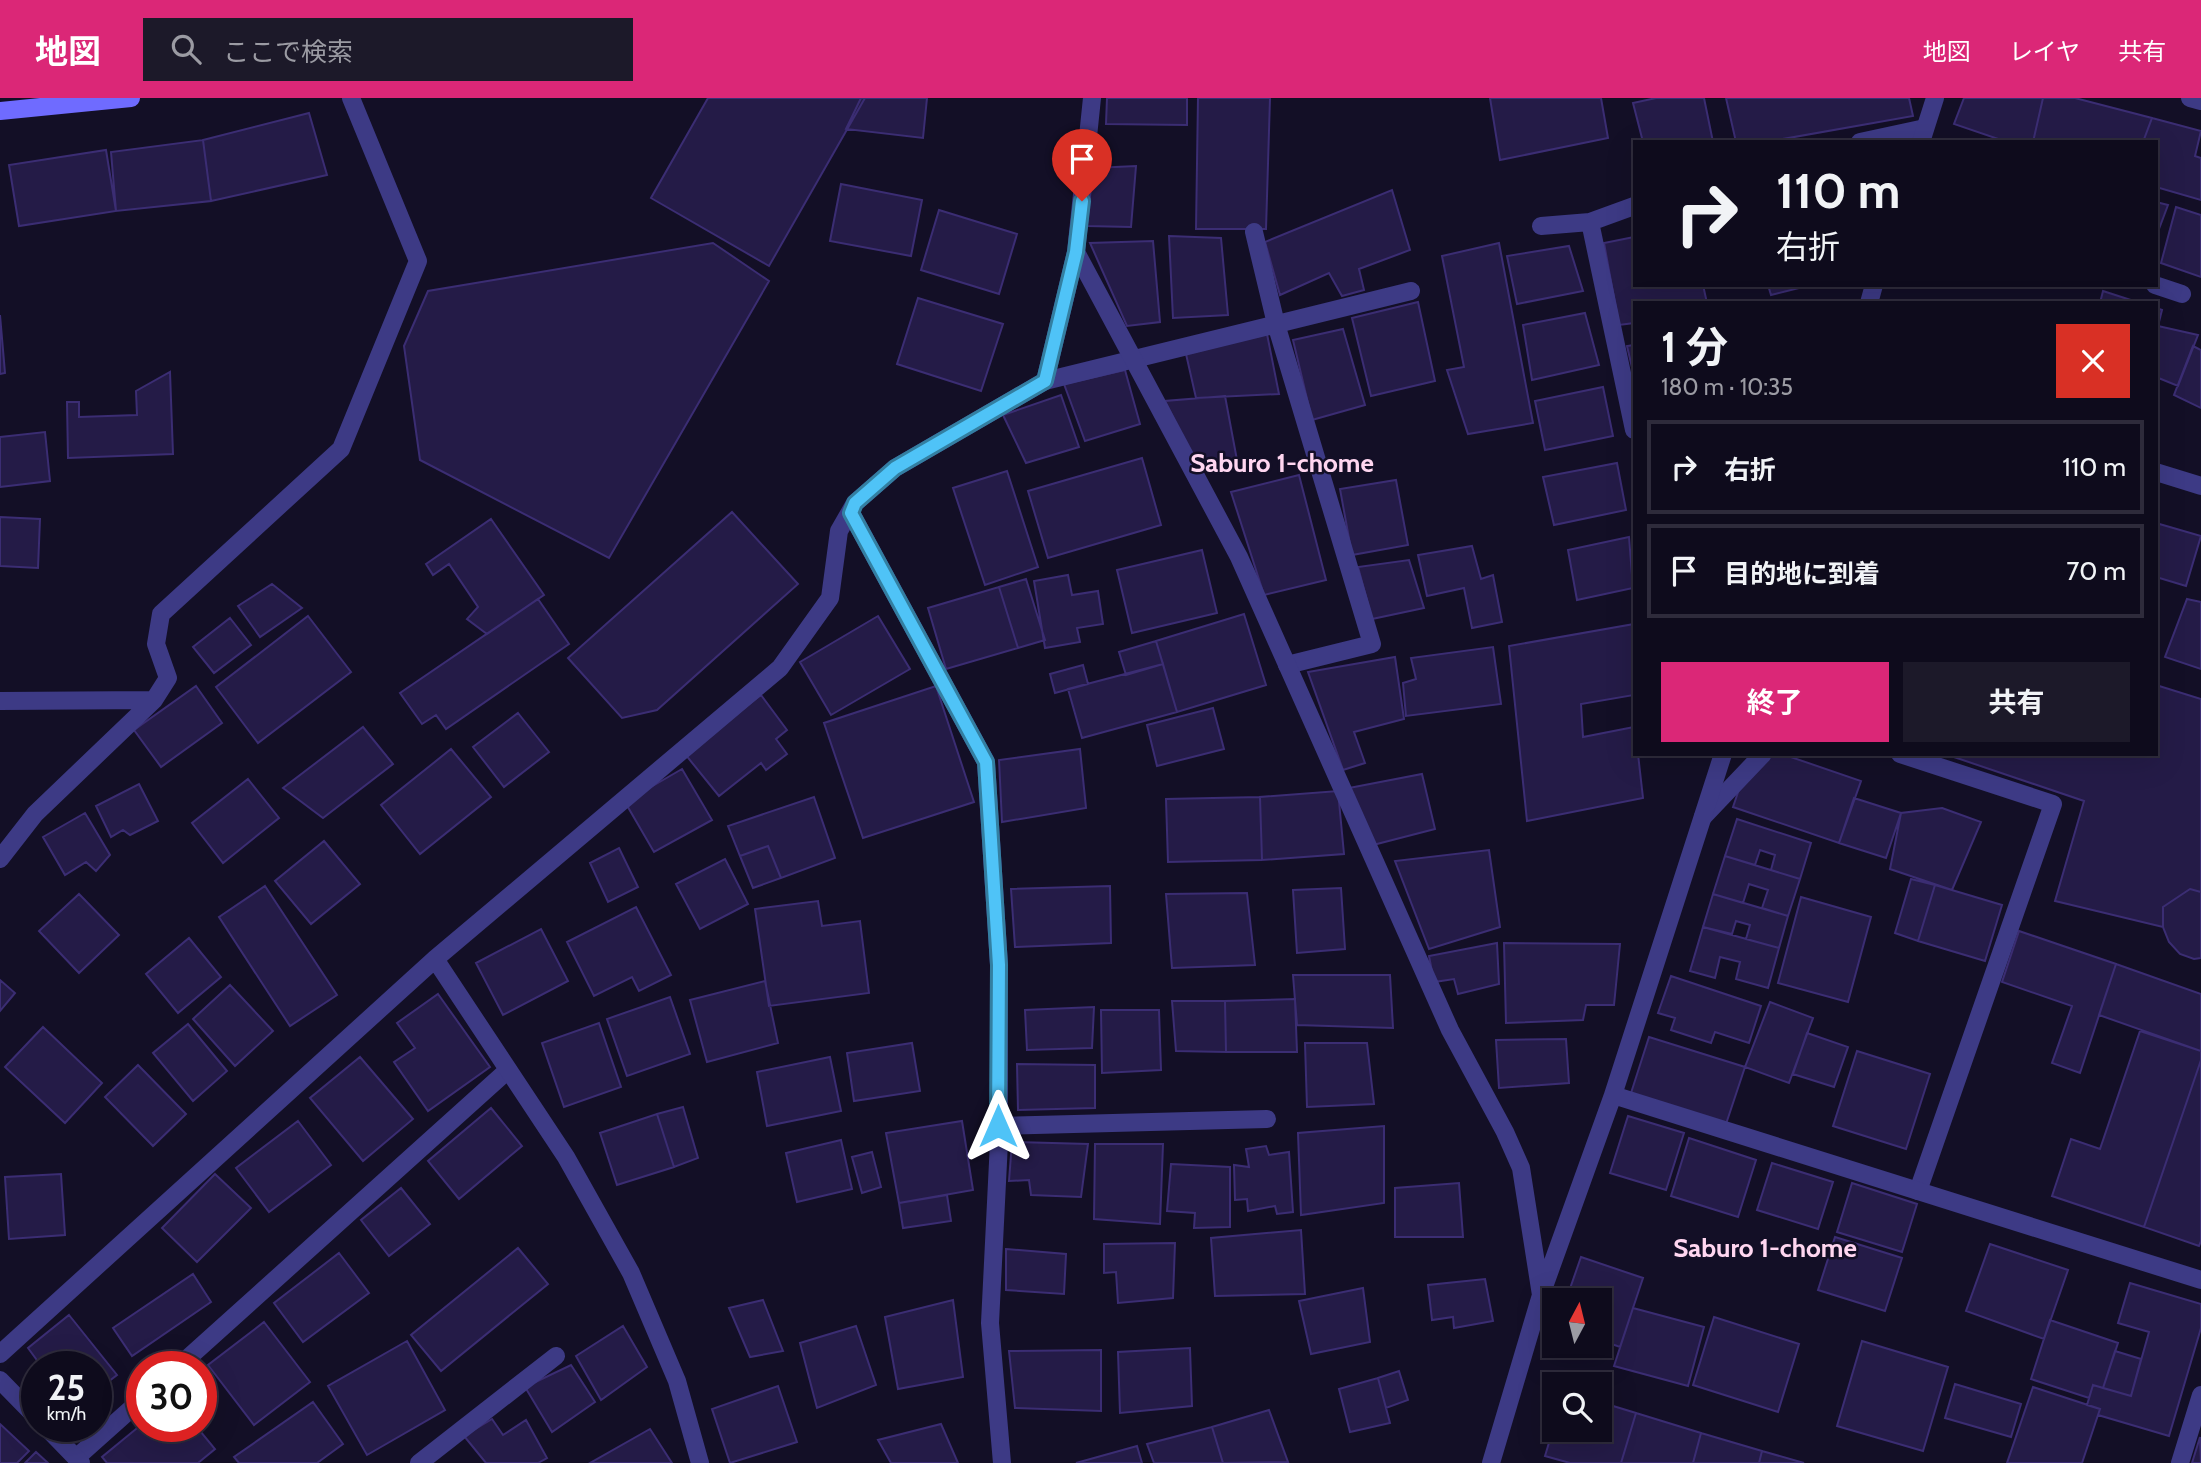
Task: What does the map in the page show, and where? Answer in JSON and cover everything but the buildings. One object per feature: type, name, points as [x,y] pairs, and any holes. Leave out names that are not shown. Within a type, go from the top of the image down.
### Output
[{"type":"street","points":[[9,107],[131,98]]},
{"type":"street","points":[[0,859],[35,814],[155,700],[168,678],[156,645],[160,614],[341,449],[418,261],[351,98]]},
{"type":"street","points":[[1045,381],[1076,252],[1092,98]]},
{"type":"street","points":[[1878,140],[1923,135],[1935,98]]},
{"type":"street","points":[[2190,98],[2201,102]]},
{"type":"street","points":[[1541,226],[1590,222],[1633,206]]},
{"type":"street","points":[[1590,222],[1633,425]]},
{"type":"street","points":[[1254,232],[1276,324],[1372,643],[1287,665]]},
{"type":"street","points":[[1076,252],[1239,556],[1450,1030],[1505,1132],[1521,1168],[1541,1295]]},
{"type":"street","points":[[2158,286],[2182,295]]},
{"type":"street","points":[[0,1354],[435,959],[780,668],[830,598],[839,531],[855,503],[895,468],[1045,381],[1411,291]]},
{"type":"street","points":[[2158,473],[2201,486]]},
{"type":"street","points":[[851,513],[986,762],[999,965],[998,1126],[990,1323],[1002,1463]]},
{"type":"street","points":[[0,701],[155,700]]},
{"type":"street","points":[[1491,1463],[1541,1295],[1613,1095],[1722,756]]},
{"type":"street","points":[[1703,817],[1761,756]]},
{"type":"street","points":[[1906,756],[2053,804],[1918,1191]]},
{"type":"street","points":[[435,959],[566,1157],[631,1273],[677,1381],[701,1463]]},
{"type":"street","points":[[196,1351],[508,1070]]},
{"type":"street","points":[[1613,1095],[2201,1280]]},
{"type":"street","points":[[998,1126],[1267,1119]]},
{"type":"street","points":[[419,1463],[556,1356]]},
{"type":"street","points":[[0,1380],[21,1402]]},
{"type":"street","points":[[2180,1463],[2198,1416],[2201,1395]]},
{"type":"street","points":[[60,1442],[78,1461],[126,1414]]},
{"type":"district","name":"Saburo 1-chome","points":[[1282,463]]},
{"type":"district","name":"Saburo 1-chome","points":[[1765,1248]]},
{"type":"route","points":[[998,1126],[999,965],[986,762],[851,513],[855,503],[895,468],[1045,381],[1076,252],[1082,201]]}]
